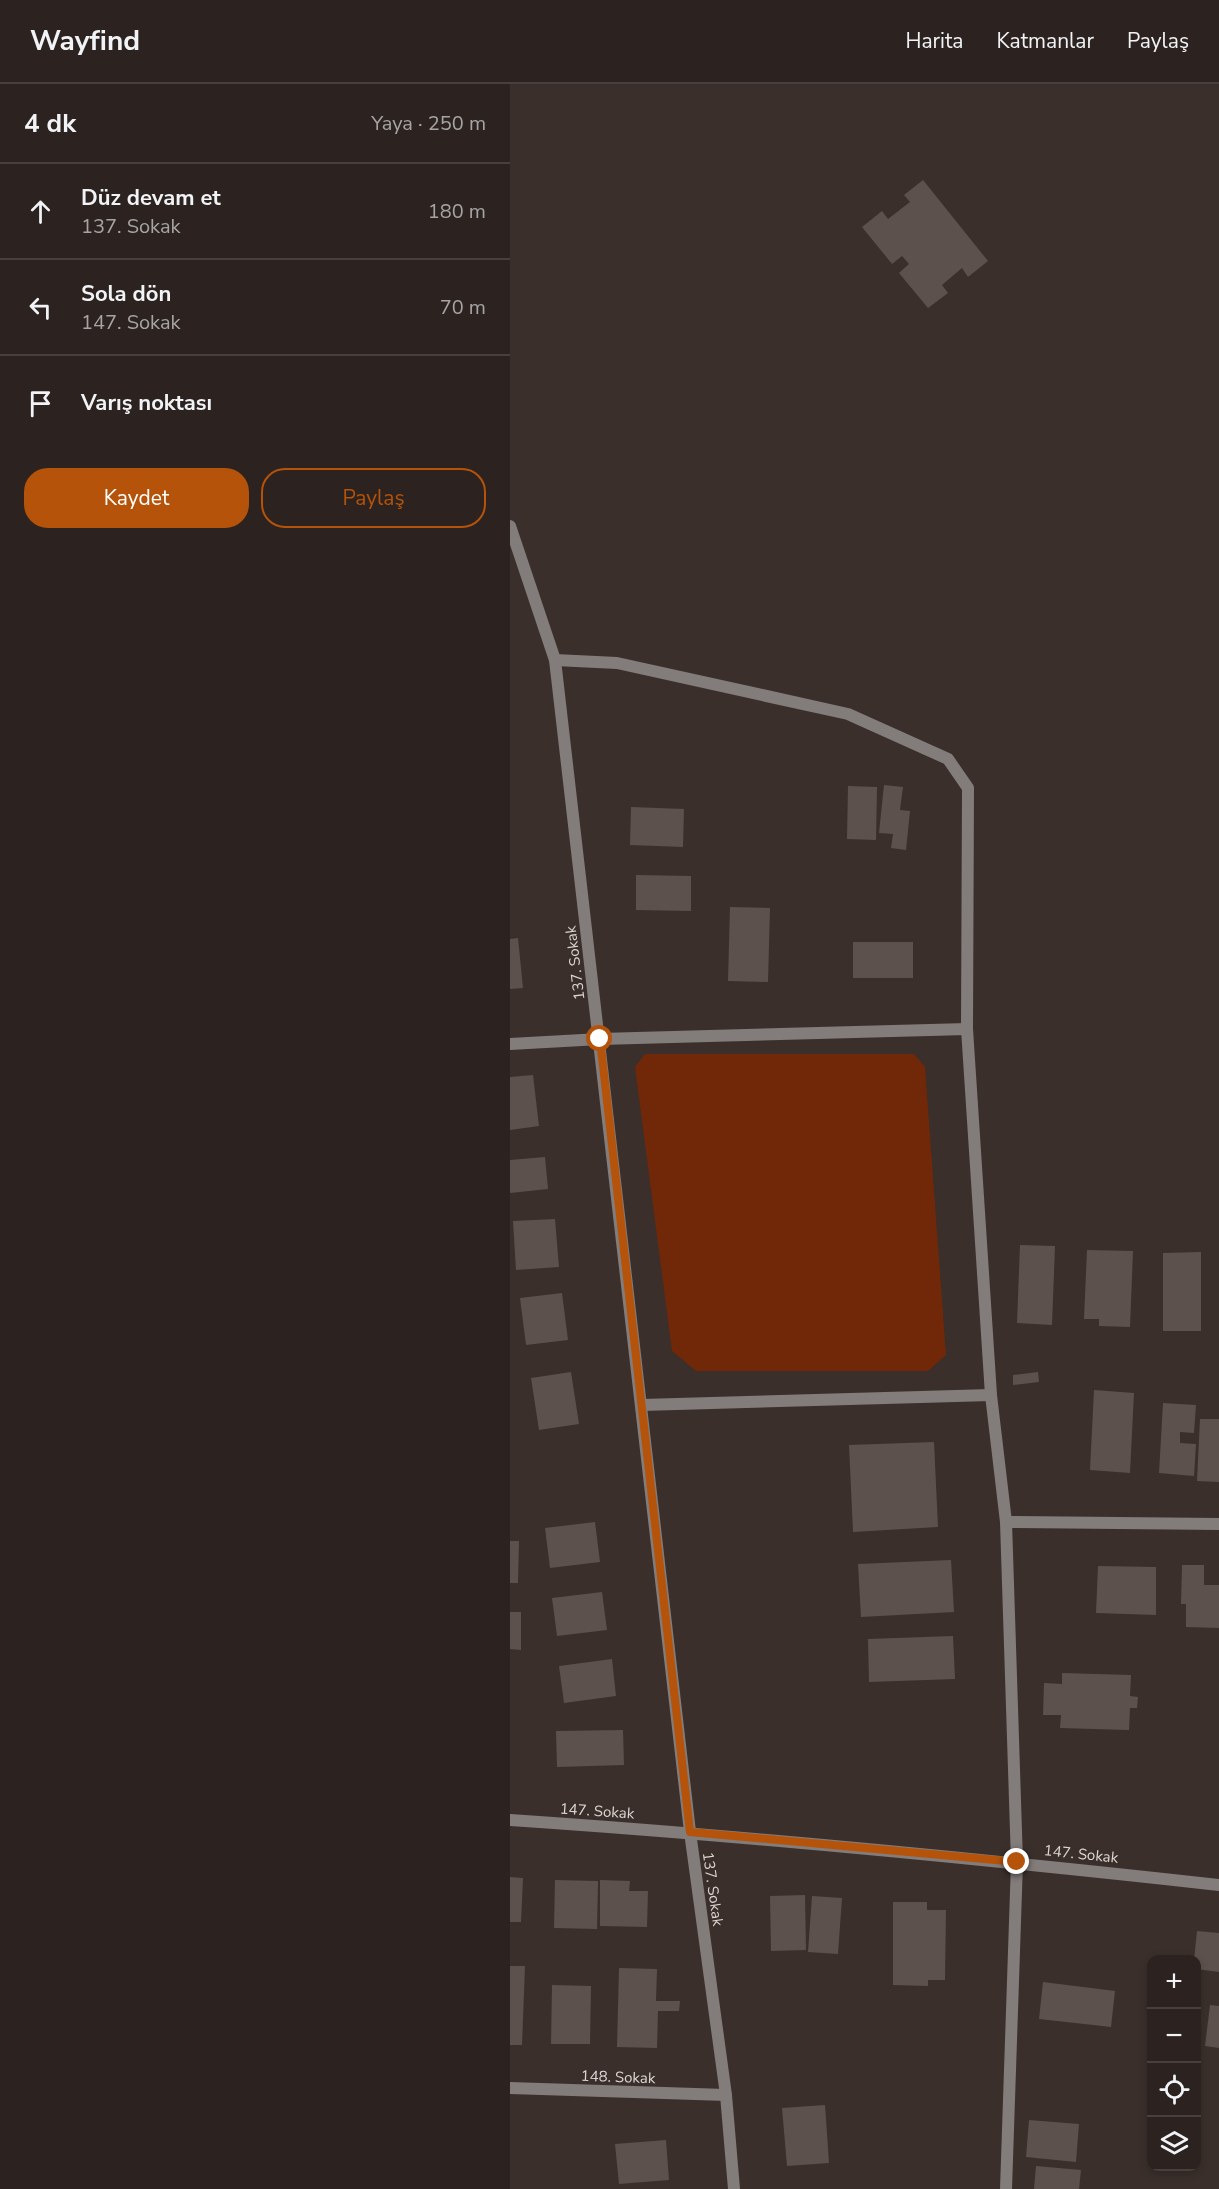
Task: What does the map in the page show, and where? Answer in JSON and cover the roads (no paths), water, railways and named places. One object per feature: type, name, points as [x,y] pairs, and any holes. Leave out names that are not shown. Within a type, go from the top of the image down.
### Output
[{"type":"street","name":"137. Sokak","points":[[510,527],[555,660],[690,1832],[726,2096],[734,2189]]},
{"type":"street","points":[[555,660],[617,663],[848,714],[948,759],[968,788],[967,1029],[991,1395],[1006,1522],[1017,1862],[1005,2189]]},
{"type":"street","points":[[510,1044],[600,1039],[967,1029]]},
{"type":"street","points":[[642,1405],[991,1395]]},
{"type":"street","points":[[1006,1522],[1219,1524]]},
{"type":"street","name":"147. Sokak","points":[[510,1820],[690,1832],[1017,1862],[1219,1885]]},
{"type":"street","name":"148. Sokak","points":[[510,2088],[726,2096]]}]
